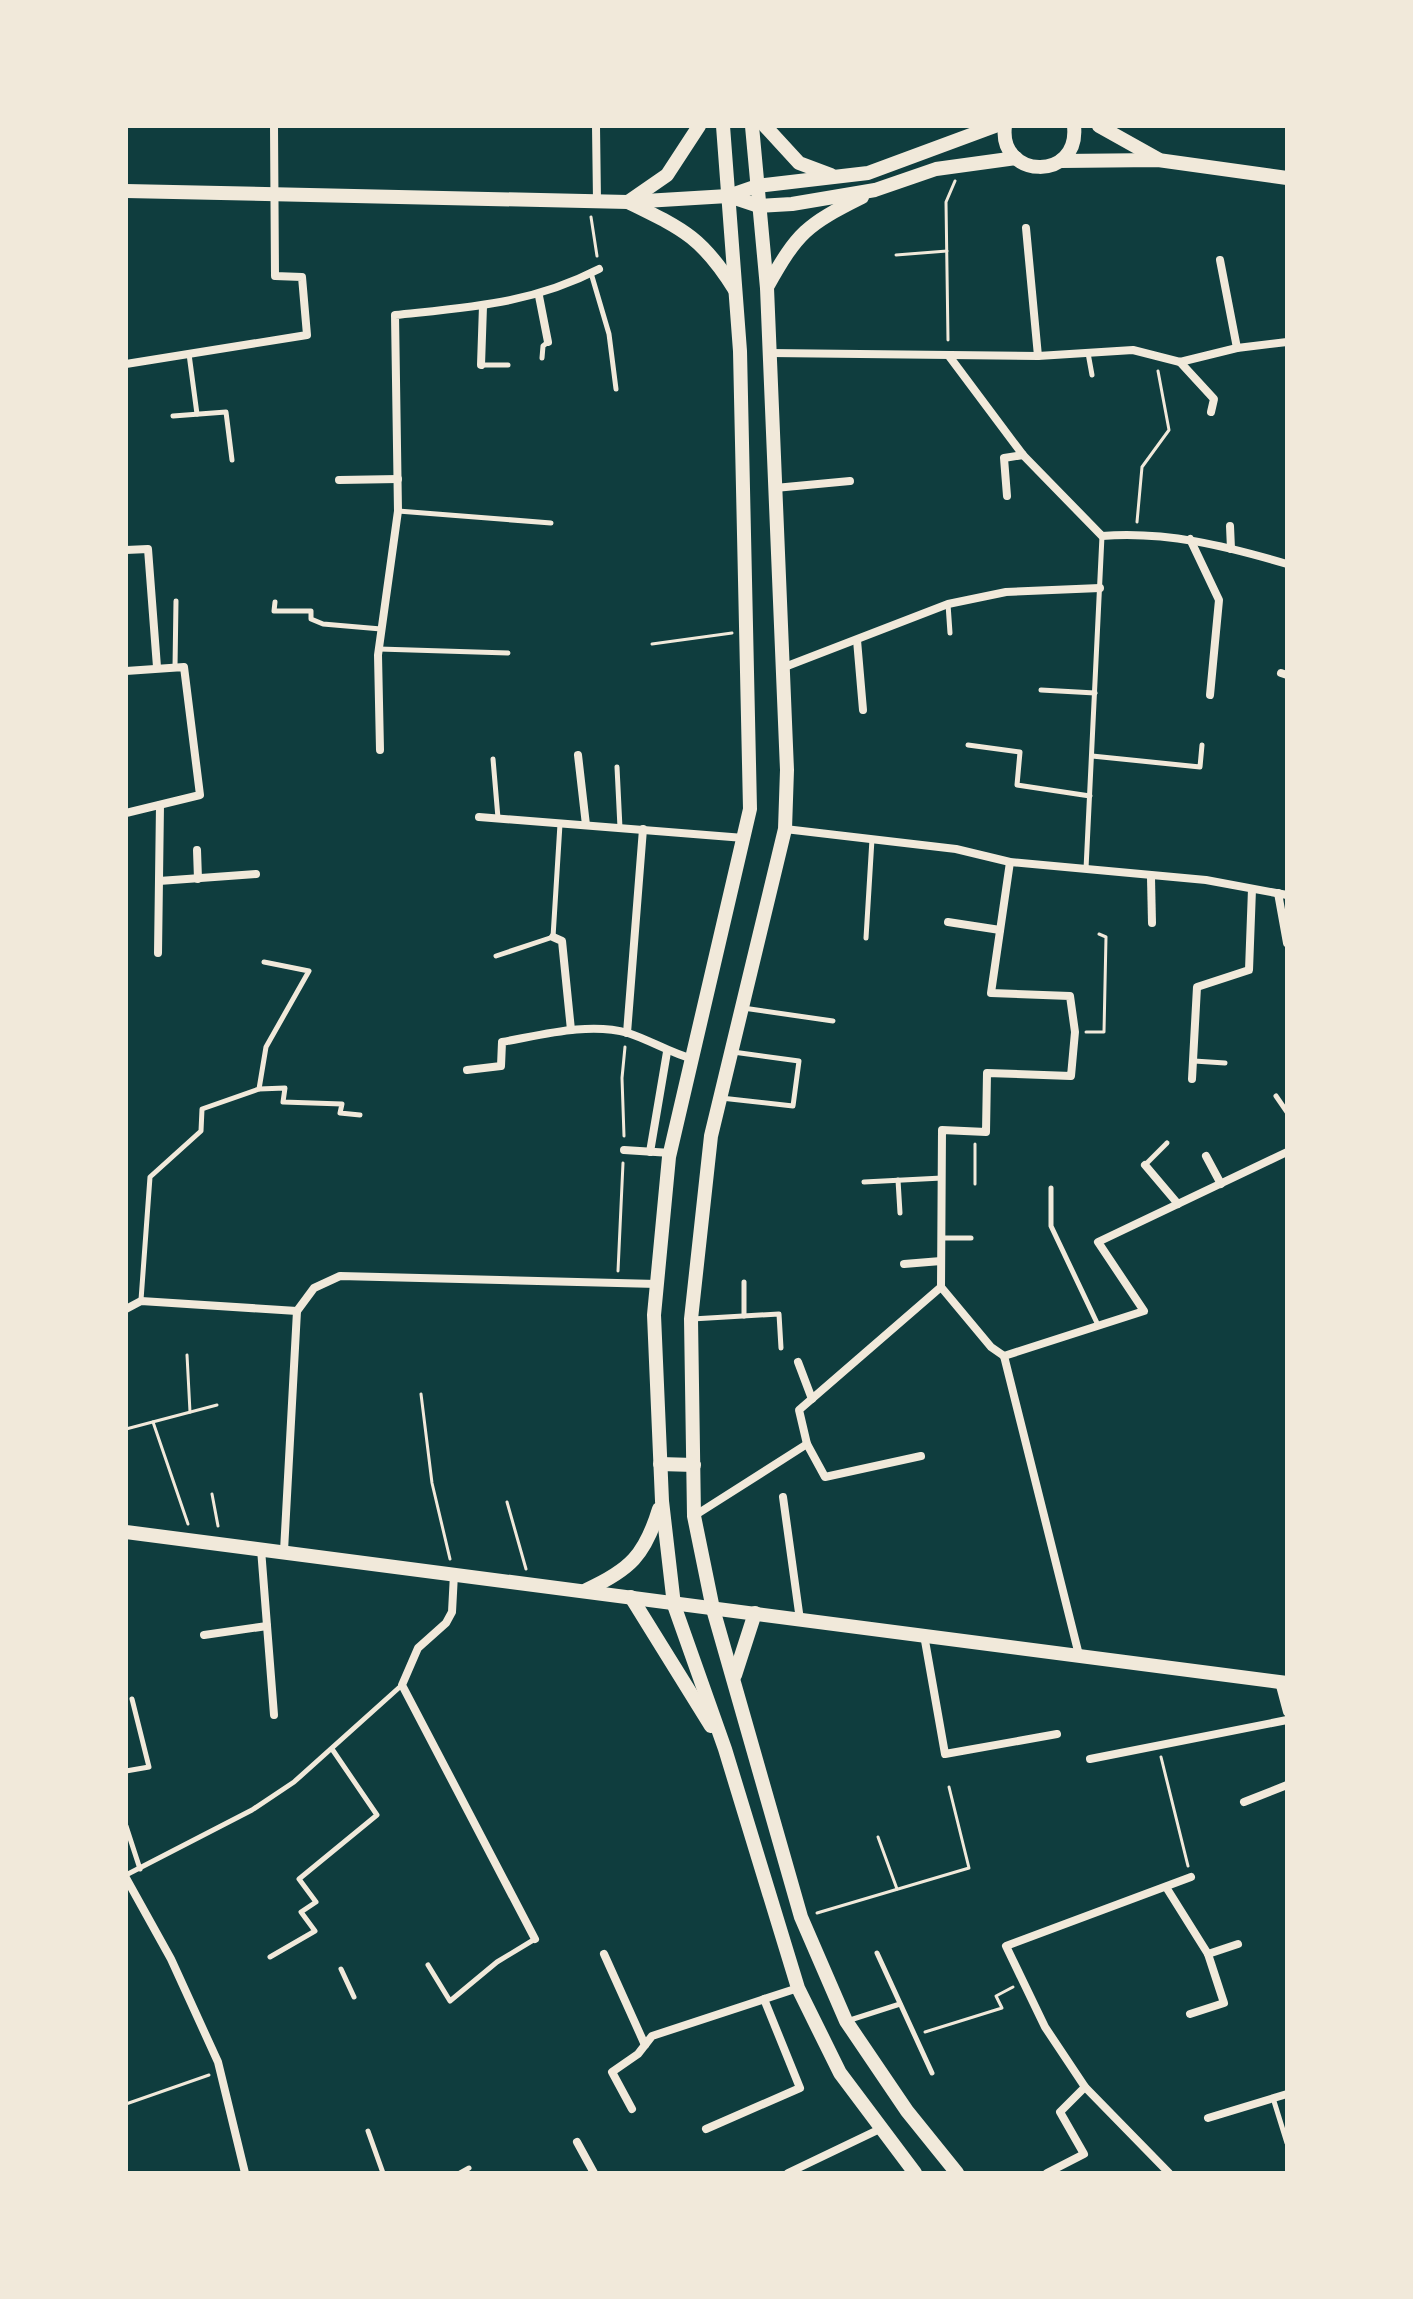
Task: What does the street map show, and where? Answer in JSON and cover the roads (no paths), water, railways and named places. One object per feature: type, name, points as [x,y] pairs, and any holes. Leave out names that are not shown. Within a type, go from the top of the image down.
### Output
[{"type":"main road","points":[[628,202],[667,175],[699,126]]},
{"type":"main road","points":[[723,126],[737,294],[750,809],[671,1153],[654,1315],[662,1501],[674,1605],[725,1749],[798,1988],[840,2073],[915,2173]]},
{"type":"main road","points":[[764,126],[799,163],[835,176]]},
{"type":"main road","points":[[764,126],[757,186],[770,353],[785,829],[711,1136],[691,1319],[694,1516],[713,1609],[735,1676],[801,1917],[846,2021],[907,2111],[957,2173]]},
{"type":"main road","points":[[126,191],[628,202],[728,196],[757,186],[868,173],[995,126]]},
{"type":"main road","points":[[1005,126],[1005,142],[1016,158],[1038,168],[1061,161],[1158,160],[1287,178]]},
{"type":"main road","points":[[1061,161],[1074,142],[1074,126]]},
{"type":"main road","points":[[1099,126],[1158,160]]},
{"type":"main road","points":[[767,288],[788,249],[812,222],[875,190],[936,169],[1016,158]]},
{"type":"main road","points":[[728,196],[759,206],[792,204],[875,190]]},
{"type":"main road","points":[[628,202],[686,230],[712,253],[737,294]]},
{"type":"main road","points":[[660,1464],[694,1465]]},
{"type":"main road","points":[[584,1591],[623,1572],[636,1560],[647,1545],[662,1501]]},
{"type":"main road","points":[[126,1532],[1283,1682]]},
{"type":"main road","points":[[631,1597],[725,1749]]},
{"type":"main road","points":[[735,1676],[755,1613]]},
{"type":"main road","points":[[725,1749],[739,1740],[753,1747]]},
{"type":"street","points":[[126,364],[307,335],[302,277],[275,276],[274,126]]},
{"type":"street","points":[[593,201],[596,126]]},
{"type":"street","points":[[1026,228],[1038,356]]},
{"type":"street","points":[[1220,260],[1237,348]]},
{"type":"street","points":[[380,750],[379,649],[398,511],[395,315],[483,306],[539,296],[595,271]]},
{"type":"street","points":[[539,296],[548,342]]},
{"type":"street","points":[[481,365],[483,306]]},
{"type":"street","points":[[1180,362],[1237,348],[1287,342]]},
{"type":"street","points":[[770,353],[1038,356],[1133,350],[1180,362],[1214,399],[1211,412]]},
{"type":"street","points":[[949,356],[1023,455],[1102,536],[1136,533],[1190,539],[1287,564]]},
{"type":"street","points":[[1007,496],[1004,458],[1023,455]]},
{"type":"street","points":[[339,480],[398,479]]},
{"type":"street","points":[[775,488],[850,481]]},
{"type":"street","points":[[1230,526],[1231,549]]},
{"type":"street","points":[[1190,539],[1219,600],[1210,695]]},
{"type":"street","points":[[126,550],[148,549],[157,667]]},
{"type":"street","points":[[782,668],[948,604],[1006,592],[1100,588]]},
{"type":"street","points":[[857,640],[863,710]]},
{"type":"street","points":[[126,671],[184,667],[200,795],[126,813]]},
{"type":"street","points":[[578,755],[586,825]]},
{"type":"street","points":[[158,953],[160,805]]},
{"type":"street","points":[[479,817],[745,838]]},
{"type":"street","points":[[627,1033],[643,829]]},
{"type":"street","points":[[785,829],[956,849],[1010,862],[1151,878],[1206,880],[1282,894],[1287,943]]},
{"type":"street","points":[[197,850],[198,879]]},
{"type":"street","points":[[1010,862],[991,993],[1070,996],[1075,1032],[1071,1076],[987,1073],[986,1132],[942,1130],[941,1287],[991,1347],[1004,1356],[1079,1655]]},
{"type":"street","points":[[159,881],[256,874]]},
{"type":"street","points":[[1151,878],[1152,923]]},
{"type":"street","points":[[1192,1079],[1197,987],[1249,970],[1252,889]]},
{"type":"street","points":[[948,922],[1000,930]]},
{"type":"street","points":[[553,937],[562,941],[571,1030]]},
{"type":"street","points":[[467,1070],[501,1066],[502,1042],[571,1030],[627,1033],[667,1052],[693,1059]]},
{"type":"street","points":[[650,1152],[667,1052]]},
{"type":"street","points":[[624,1150],[671,1153]]},
{"type":"street","points":[[1004,1356],[1144,1311],[1098,1242],[1287,1152]]},
{"type":"street","points":[[1206,1156],[1221,1184]]},
{"type":"street","points":[[1145,1165],[1178,1204]]},
{"type":"street","points":[[904,1264],[941,1261]]},
{"type":"street","points":[[284,1551],[297,1311],[314,1288],[340,1276],[657,1284]]},
{"type":"street","points":[[921,1456],[825,1477],[807,1444],[799,1410],[941,1287]]},
{"type":"street","points":[[126,1309],[141,1301],[297,1311]]},
{"type":"street","points":[[798,1362],[812,1399]]},
{"type":"street","points":[[694,1516],[807,1444]]},
{"type":"street","points":[[783,1497],[800,1620]]},
{"type":"street","points":[[261,1549],[274,1715]]},
{"type":"street","points":[[454,1574],[452,1612],[418,1648],[402,1685],[535,1939]]},
{"type":"street","points":[[204,1635],[267,1626]]},
{"type":"street","points":[[924,1635],[945,1754],[1057,1734]]},
{"type":"street","points":[[1283,1682],[1287,1712]]},
{"type":"street","points":[[1090,1759],[1287,1720]]},
{"type":"street","points":[[1244,1802],[1287,1785]]},
{"type":"street","points":[[126,1876],[188,1993],[220,2071],[245,2173]]},
{"type":"street","points":[[1169,2173],[1085,2087],[1045,2027],[1006,1946],[1191,1877]]},
{"type":"street","points":[[1166,1887],[1208,1954],[1224,2003],[1190,2014]]},
{"type":"street","points":[[1208,1954],[1238,1944]]},
{"type":"street","points":[[604,1954],[645,2045]]},
{"type":"street","points":[[632,2109],[612,2072],[652,2036],[798,1988]]},
{"type":"street","points":[[706,2129],[800,2088],[764,1999]]},
{"type":"street","points":[[1047,2173],[1084,2154],[1060,2112],[1085,2087]]},
{"type":"street","points":[[1208,2118],[1287,2094]]},
{"type":"street","points":[[791,2172],[882,2128]]},
{"type":"street","points":[[577,2142],[594,2173]]},
{"type":"lane","points":[[595,271],[609,334],[616,389]]},
{"type":"lane","points":[[542,358],[543,346],[548,342]]},
{"type":"lane","points":[[1088,353],[1092,375]]},
{"type":"lane","points":[[189,354],[197,414]]},
{"type":"lane","points":[[481,365],[508,365]]},
{"type":"lane","points":[[173,416],[226,412],[232,460]]},
{"type":"lane","points":[[398,511],[551,523]]},
{"type":"lane","points":[[1086,870],[1102,536]]},
{"type":"lane","points":[[175,667],[176,601]]},
{"type":"lane","points":[[313,601],[311,619],[323,624],[382,629]]},
{"type":"lane","points":[[275,602],[274,611],[311,611]]},
{"type":"lane","points":[[948,604],[950,633]]},
{"type":"lane","points":[[379,649],[508,653]]},
{"type":"lane","points":[[1041,690],[1095,693]]},
{"type":"lane","points":[[968,745],[1020,752],[1017,785],[1090,796]]},
{"type":"lane","points":[[1092,756],[1200,767],[1202,745]]},
{"type":"lane","points":[[493,759],[498,818]]},
{"type":"lane","points":[[617,767],[620,828]]},
{"type":"lane","points":[[496,956],[553,937],[560,823]]},
{"type":"lane","points":[[866,938],[872,839]]},
{"type":"lane","points":[[259,1089],[266,1047],[309,971],[264,962]]},
{"type":"lane","points":[[742,1008],[833,1021]]},
{"type":"lane","points":[[721,1098],[793,1106],[799,1061],[732,1052]]},
{"type":"lane","points":[[1193,1061],[1225,1063]]},
{"type":"lane","points":[[141,1301],[150,1177],[201,1131],[202,1109],[259,1089],[285,1088],[283,1102],[342,1104],[340,1113],[360,1115]]},
{"type":"lane","points":[[1276,1096],[1287,1112]]},
{"type":"lane","points":[[1145,1165],[1167,1143]]},
{"type":"lane","points":[[864,1182],[942,1178]]},
{"type":"lane","points":[[898,1180],[900,1213]]},
{"type":"lane","points":[[1051,1188],[1051,1226],[1099,1326]]},
{"type":"lane","points":[[941,1238],[971,1238]]},
{"type":"lane","points":[[744,1282],[744,1316]]},
{"type":"lane","points":[[691,1319],[779,1314],[781,1348]]},
{"type":"lane","points":[[126,1876],[252,1810],[294,1782],[402,1685]]},
{"type":"lane","points":[[126,1771],[149,1767],[132,1699]]},
{"type":"lane","points":[[325,1935],[315,1931],[301,1912],[316,1902],[299,1879],[377,1815],[332,1749]]},
{"type":"lane","points":[[126,1826],[140,1869]]},
{"type":"lane","points":[[270,1957],[315,1931]]},
{"type":"lane","points":[[428,1965],[450,2001],[497,1962],[535,1939]]},
{"type":"lane","points":[[877,1953],[932,2073]]},
{"type":"lane","points":[[341,1969],[354,1997]]},
{"type":"lane","points":[[846,2021],[900,2004]]},
{"type":"lane","points":[[1273,2098],[1287,2143]]},
{"type":"lane","points":[[368,2131],[383,2173]]},
{"type":"lane","points":[[460,2173],[469,2168]]}]
